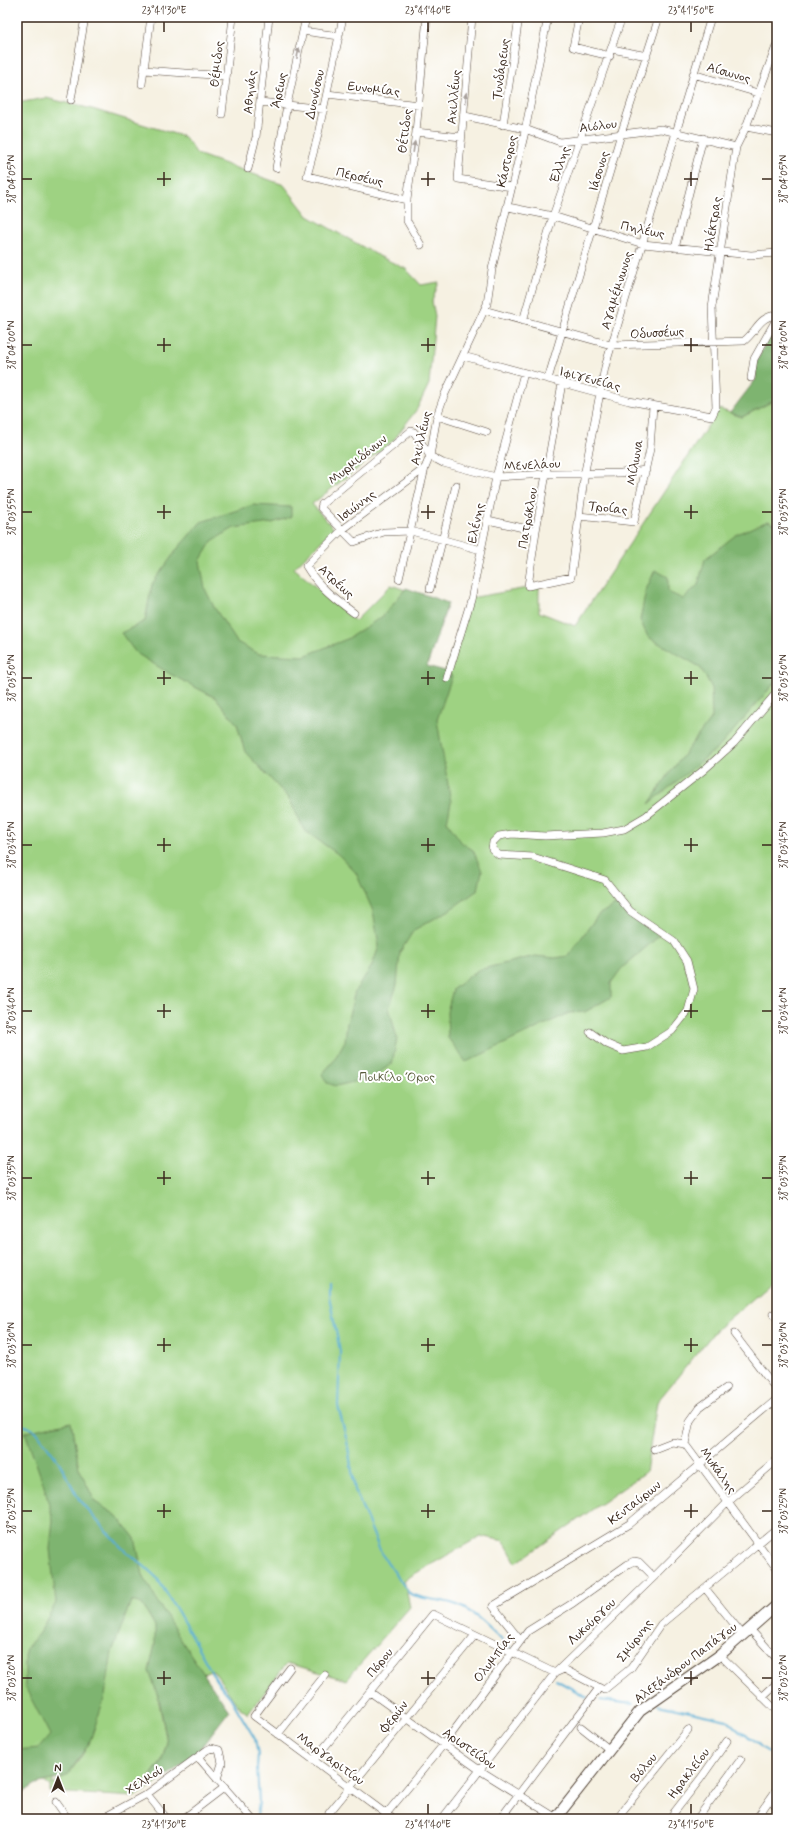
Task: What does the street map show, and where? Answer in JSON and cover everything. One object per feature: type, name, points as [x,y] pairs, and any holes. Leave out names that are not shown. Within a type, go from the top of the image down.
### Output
[{"type":"street","points":[[71,100],[83,17]]},
{"type":"street","points":[[142,84],[151,17]]},
{"type":"street","name":"Θέμιδος","points":[[222,114],[233,17]]},
{"type":"street","points":[[263,17],[269,17]]},
{"type":"street","name":"Αθηνάς","points":[[248,169],[256,137],[269,17]]},
{"type":"street","name":"Άρεως","points":[[276,168],[287,105],[306,17]]},
{"type":"street","name":"Δυονύσου","points":[[307,176],[324,109],[343,17]]},
{"type":"street","name":"Θέτιδος","points":[[421,245],[407,221],[407,200],[419,105],[427,17]]},
{"type":"street","name":"Αχιλλέως","points":[[472,17],[465,116],[461,137],[458,179],[512,187]]},
{"type":"street","name":"Τυνδάρεως","points":[[503,125],[519,17]]},
{"type":"street","name":"Κάστορος","points":[[484,310],[487,304],[492,269],[508,207],[548,17]]},
{"type":"street","points":[[579,17],[573,47],[646,56]]},
{"type":"street","name":"Έλλης","points":[[523,321],[553,216],[622,17]]},
{"type":"street","name":"Ιάσονος","points":[[548,379],[621,134],[659,17]]},
{"type":"street","name":"Αγαμέμνωνος","points":[[528,586],[571,577],[585,474],[611,345],[643,244],[675,131],[710,17]]},
{"type":"street","points":[[303,31],[339,36]]},
{"type":"street","name":"Ηλέκτρας","points":[[712,416],[716,407],[712,341],[713,294],[736,146],[746,127],[777,44]]},
{"type":"street","points":[[144,70],[226,76]]},
{"type":"street","name":"Αίσωνος","points":[[693,74],[758,93]]},
{"type":"street","name":"Ευνομίας","points":[[327,94],[419,105]]},
{"type":"street","points":[[260,102],[324,109]]},
{"type":"street","name":"Αιόλου","points":[[465,116],[525,129],[560,142],[660,129],[675,131],[736,146]]},
{"type":"street","points":[[746,127],[777,133]]},
{"type":"street","points":[[416,132],[461,137]]},
{"type":"street","points":[[675,248],[703,138]]},
{"type":"street","name":"Περσέως","points":[[307,176],[407,200]]},
{"type":"street","name":"Πηλέως","points":[[508,207],[553,216],[643,244],[752,255],[777,253]]},
{"type":"street","name":"Αχιλλέως","points":[[399,579],[425,468],[430,456],[437,416],[444,396],[484,310]]},
{"type":"street","name":"Οδυσσέως","points":[[484,310],[611,345],[744,341],[761,320],[769,316],[777,315]]},
{"type":"street","points":[[751,378],[754,359],[777,318]]},
{"type":"street","name":"Ιφιγενείας","points":[[463,356],[600,394],[653,406],[712,416]]},
{"type":"street","name":"Ελένης","points":[[447,678],[471,600],[496,478],[524,373]]},
{"type":"street","name":"Πατρόκλου","points":[[528,586],[562,383]]},
{"type":"street","name":"Μίλωνα","points":[[634,522],[650,449],[653,406]]},
{"type":"street","points":[[437,416],[487,432]]},
{"type":"street","name":"Μυρμιδόνων","points":[[342,530],[321,508],[322,504],[355,476],[411,431],[414,432],[430,456]]},
{"type":"street","name":"Μενελάου","points":[[430,456],[443,462],[496,478],[547,474],[585,474],[646,470]]},
{"type":"street","name":"Ισιώνης","points":[[306,566],[342,530],[425,468]]},
{"type":"street","points":[[430,589],[456,485]]},
{"type":"street","name":"Τροίας","points":[[579,516],[634,522]]},
{"type":"street","points":[[488,520],[536,531]]},
{"type":"street","points":[[342,530],[354,542],[384,532],[411,531],[481,550]]},
{"type":"street","name":"Ατρέως","points":[[306,566],[311,575],[328,592],[354,613]]},
{"type":"street","points":[[590,1032],[607,1044],[622,1051],[647,1048],[672,1031],[688,1011],[694,989],[687,961],[674,941],[630,911],[605,880],[533,857],[500,855],[492,849],[493,842],[500,836],[512,834],[545,836],[603,833],[624,829],[646,816],[729,748],[777,692]]},
{"type":"street","points":[[734,1334],[777,1390]]},
{"type":"street","name":"Μυκάλης","points":[[726,1388],[700,1407],[690,1421],[684,1444],[777,1569]]},
{"type":"street","name":"Κενταύρων","points":[[520,1640],[493,1606],[629,1524],[777,1399]]},
{"type":"street","points":[[654,1449],[672,1442],[684,1444]]},
{"type":"street","name":"Λυκούργου","points":[[442,1819],[481,1771],[555,1673],[654,1578],[727,1503],[777,1460]]},
{"type":"street","name":"Σμύρνης","points":[[500,1819],[519,1796],[599,1688],[604,1690],[631,1668],[661,1624],[777,1528]]},
{"type":"street","name":"Ολυμπίας","points":[[384,1816],[444,1744],[511,1652],[530,1629],[573,1603],[634,1561],[639,1562],[654,1578]]},
{"type":"street","points":[[705,1588],[746,1632],[777,1659]]},
{"type":"street","name":"Αλεξάνδρου Παπάγου","points":[[556,1818],[640,1711],[720,1655],[777,1605]]},
{"type":"street","name":"Πόρου","points":[[314,1760],[433,1614],[475,1635]]},
{"type":"street","points":[[475,1635],[555,1673],[564,1669],[599,1688]]},
{"type":"street","name":"Φερών","points":[[330,1813],[475,1635]]},
{"type":"street","points":[[720,1655],[777,1712]]},
{"type":"street","name":"Μαργαριτίου","points":[[290,1668],[254,1716],[314,1760],[384,1816],[393,1819]]},
{"type":"street","points":[[278,1734],[325,1675]]},
{"type":"street","points":[[762,1697],[777,1683]]},
{"type":"street","name":"Αριστείδου","points":[[370,1692],[481,1771],[556,1818]]},
{"type":"street","points":[[581,1728],[610,1750]]},
{"type":"street","name":"Βόλου","points":[[616,1819],[688,1730]]},
{"type":"street","name":"Ηρακλείου","points":[[669,1819],[701,1778],[726,1741]]},
{"type":"street","name":"Χελμού","points":[[101,1819],[147,1794],[211,1748],[219,1750],[222,1763],[217,1779]]},
{"type":"street","points":[[198,1757],[226,1787],[251,1819]]},
{"type":"street","points":[[697,1819],[741,1759]]},
{"type":"street","points":[[183,1819],[226,1787]]},
{"type":"street","points":[[756,1819],[777,1789]]},
{"type":"street","points":[[147,1794],[167,1819]]},
{"type":"street","points":[[770,1799],[777,1807]]},
{"type":"street","points":[[56,1802],[68,1819]]},
{"type":"green space","name":"Ποικίλο Όρος","points":[[46,98],[92,109],[185,137],[197,154],[284,185],[308,216],[379,256],[406,269],[421,285],[439,282],[432,301],[435,316],[429,384],[417,409],[393,441],[312,504],[334,529],[294,568],[355,621],[391,585],[446,604],[426,667],[450,675],[445,671],[470,598],[539,586],[539,612],[575,626],[719,409],[742,417],[777,399],[777,1277],[716,1330],[657,1402],[646,1472],[516,1563],[504,1541],[481,1536],[404,1580],[410,1607],[346,1680],[287,1663],[248,1714],[238,1706],[213,1670],[157,1693],[167,1742],[162,1760],[146,1782],[149,1789],[134,1797],[50,1792],[50,1786],[26,1770],[17,1813],[17,103]],"holes":[[[97,1718],[91,1738],[75,1765],[60,1780],[51,1785],[92,1720]]]},
{"type":"green space","points":[[777,321],[777,399],[742,417],[730,413],[756,379],[756,362]]},
{"type":"green space","points":[[253,505],[291,507],[291,517],[272,523],[234,528],[212,541],[200,561],[205,589],[214,607],[237,642],[259,654],[304,656],[347,639],[383,616],[406,588],[448,603],[427,666],[445,671],[452,676],[437,720],[451,802],[447,822],[462,843],[473,850],[482,871],[478,890],[448,911],[414,930],[400,952],[397,985],[389,1008],[397,1038],[392,1064],[371,1078],[336,1086],[327,1083],[322,1074],[333,1062],[345,1041],[347,1023],[355,991],[372,966],[379,946],[373,911],[356,873],[339,855],[304,830],[289,798],[245,752],[237,724],[216,698],[170,674],[136,653],[121,633],[145,621],[152,584],[178,548],[201,522]]},
{"type":"green space","points":[[768,521],[777,525],[777,680],[721,745],[649,804],[669,774],[712,717],[711,686],[700,667],[648,637],[640,620],[646,590],[655,570],[668,577],[668,592],[683,599],[698,585],[705,559],[737,534]]},
{"type":"green space","points":[[615,905],[623,908],[659,936],[621,969],[611,983],[611,997],[585,1012],[569,1013],[466,1062],[448,1038],[447,1012],[453,989],[478,970],[535,956],[555,958],[568,956],[598,915]]},
{"type":"green space","points":[[71,1422],[79,1468],[95,1502],[116,1515],[135,1538],[143,1575],[153,1594],[183,1643],[229,1711],[196,1754],[149,1789],[146,1783],[162,1760],[167,1742],[159,1699],[149,1671],[155,1644],[155,1626],[142,1604],[131,1601],[112,1652],[105,1696],[89,1744],[67,1776],[36,1784],[17,1797],[17,1750],[39,1748],[50,1735],[25,1687],[25,1650],[39,1633],[56,1603],[50,1549],[53,1519],[43,1483],[25,1432]]},
{"type":"waterway","points":[[329,1282],[329,1296],[340,1351],[338,1406],[347,1441],[355,1490],[381,1553],[409,1593],[419,1597],[451,1603],[468,1610],[510,1648]]},
{"type":"waterway","points":[[17,1425],[26,1426],[36,1431],[59,1462],[80,1501],[121,1547],[157,1578],[178,1612],[216,1680],[230,1697],[255,1739],[258,1754],[257,1768],[259,1802],[257,1816]]},
{"type":"waterway","points":[[556,1680],[587,1697]]},
{"type":"waterway","points":[[600,1700],[634,1704]]},
{"type":"waterway","points":[[658,1705],[727,1720],[740,1732],[753,1739],[762,1748],[777,1757]]}]
